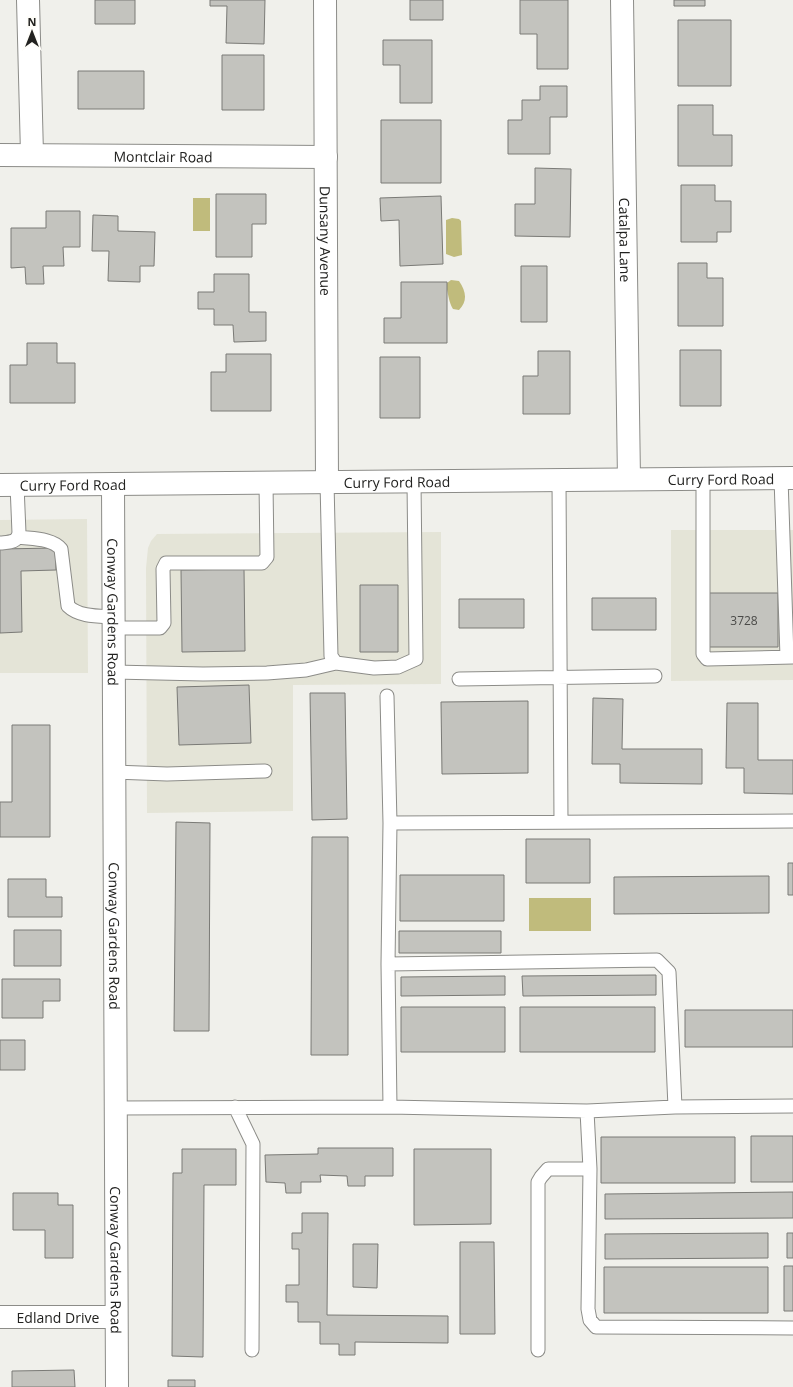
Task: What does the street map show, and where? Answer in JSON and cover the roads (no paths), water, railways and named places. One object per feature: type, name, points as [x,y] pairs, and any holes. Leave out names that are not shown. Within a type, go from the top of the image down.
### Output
[{"type":"street","points":[[28,0],[32,154]]},
{"type":"street","name":"Dunsany Avenue","points":[[325,0],[327,482]]},
{"type":"street","name":"Catalpa Lane","points":[[622,0],[629,479]]},
{"type":"street","name":"Montclair Road","points":[[0,155],[326,157]]},
{"type":"street","name":"Curry Ford Road","points":[[8,485],[787,478]]},
{"type":"street","name":"Conway Gardens Road","points":[[113,485],[117,1387]]},
{"type":"street","name":"Edland Drive","points":[[0,1317],[116,1317]]},
{"type":"lane","points":[[703,478],[703,654],[707,659],[790,657],[787,478]]},
{"type":"lane","points":[[559,480],[561,822]]},
{"type":"lane","points":[[327,482],[331,656],[336,663]]},
{"type":"lane","points":[[114,672],[267,674],[306,670],[336,663],[374,668],[398,667],[416,659],[414,482]]},
{"type":"lane","points":[[18,537],[58,544],[61,548],[68,606],[71,609],[84,615],[114,623],[160,628],[164,623],[163,569],[166,563],[262,563],[267,557],[266,483]]},
{"type":"lane","points":[[0,542],[10,542],[17,539],[19,533],[8,485]]},
{"type":"lane","points":[[458,679],[655,676]]},
{"type":"lane","points":[[387,696],[390,823],[388,964],[390,1107]]},
{"type":"lane","points":[[114,772],[167,774],[265,771]]},
{"type":"lane","points":[[390,823],[793,821]]},
{"type":"lane","points":[[388,964],[658,960],[669,972],[675,1107]]},
{"type":"lane","points":[[116,1108],[390,1107],[587,1111],[675,1107],[793,1106]]},
{"type":"lane","points":[[235,1107],[253,1144],[252,1350]]},
{"type":"lane","points":[[587,1111],[590,1169],[588,1309],[590,1320],[596,1327],[793,1328]]},
{"type":"lane","points":[[538,1350],[538,1182],[548,1169],[590,1169]]}]
